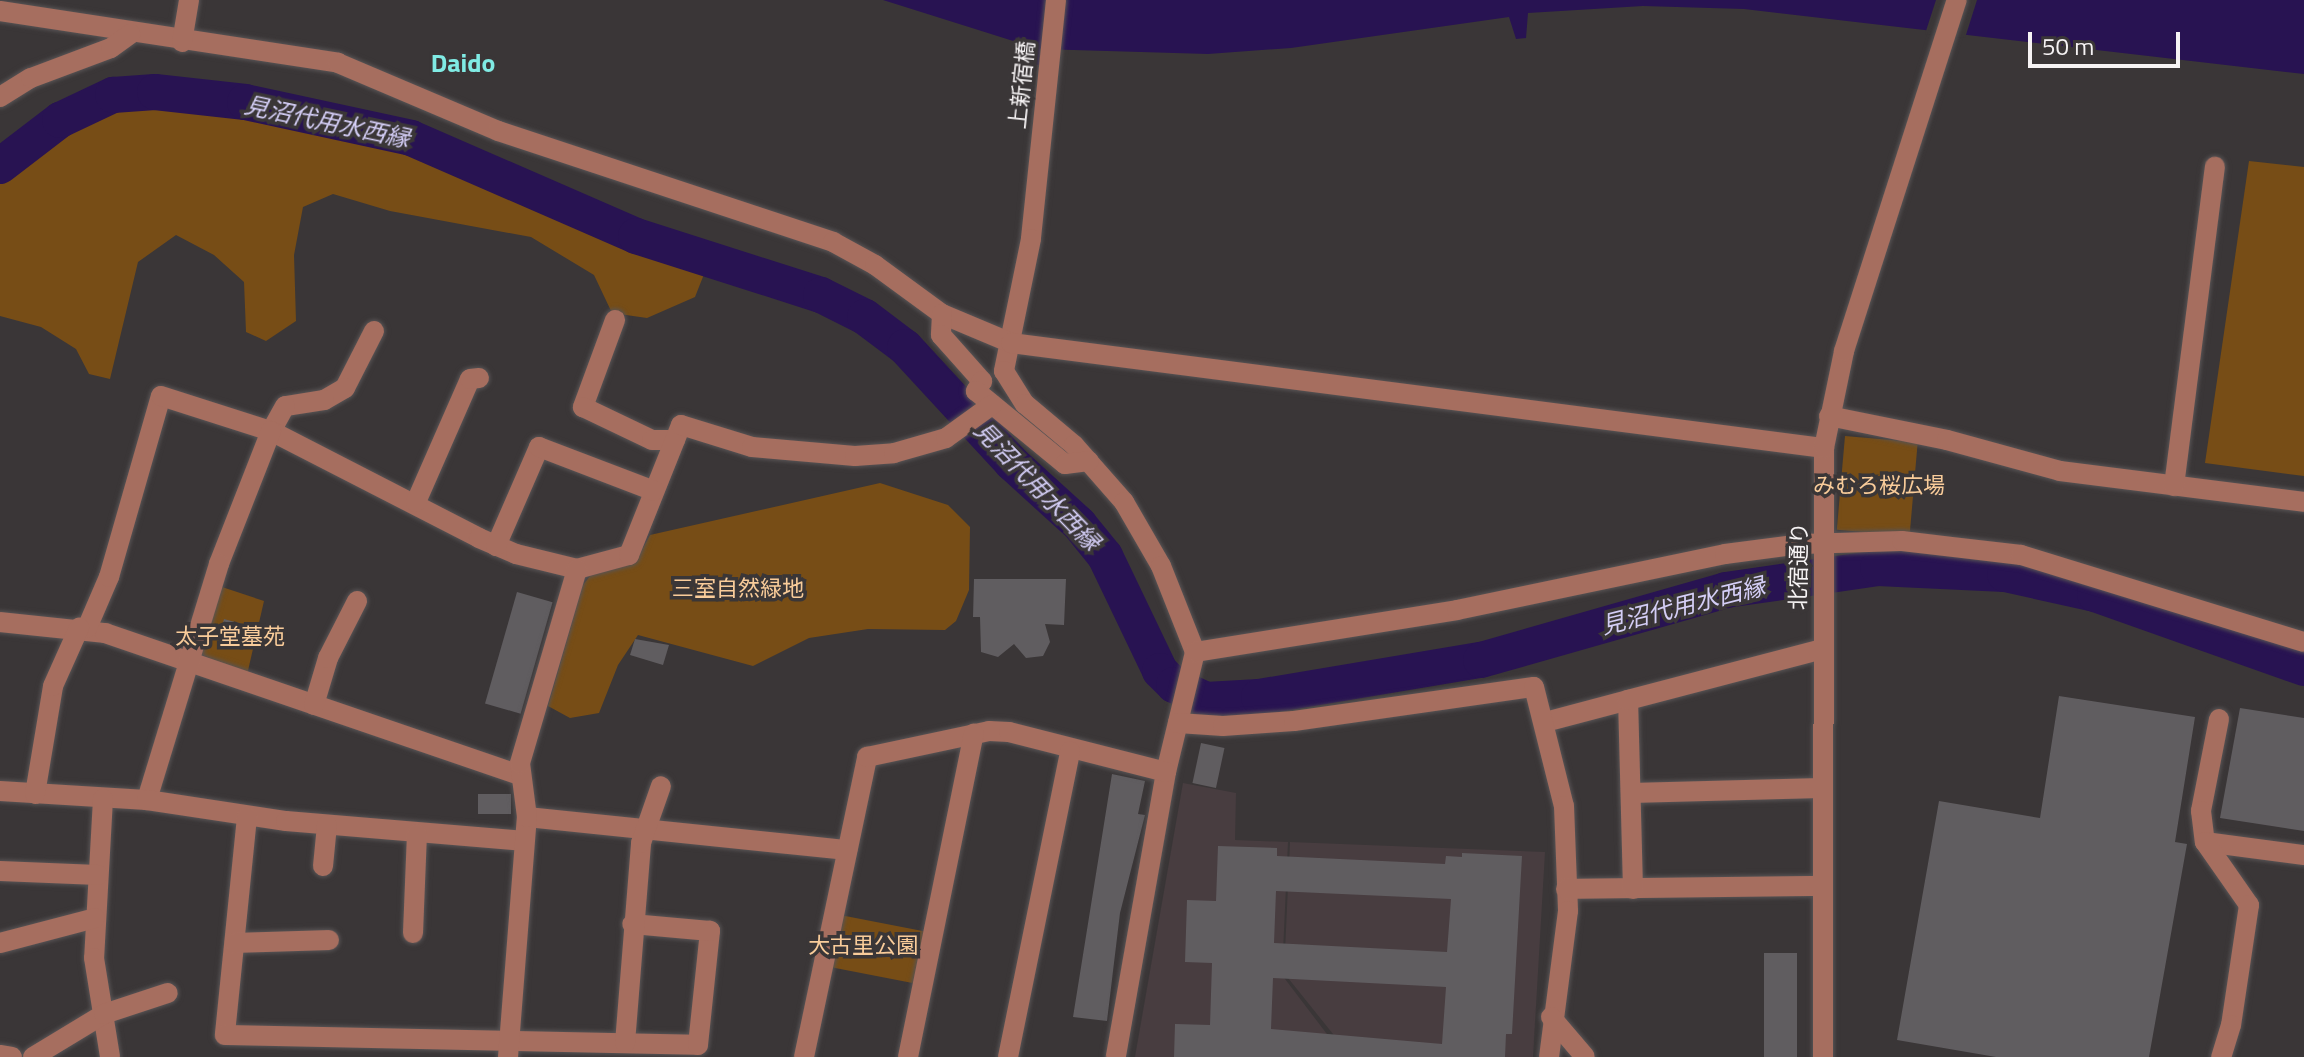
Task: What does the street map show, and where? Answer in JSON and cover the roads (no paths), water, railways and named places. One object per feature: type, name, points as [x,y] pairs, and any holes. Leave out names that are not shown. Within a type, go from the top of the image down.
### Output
[{"type":"street","points":[[182,42],[189,0]]},
{"type":"street","name":"上新宿橋","points":[[1056,0],[1031,239],[1004,371],[1015,391],[1089,461],[1124,502],[1161,566],[1193,661]]},
{"type":"street","name":"北宿通り","points":[[1823,1057],[1821,788],[1824,448],[1844,351],[1957,0]]},
{"type":"street","points":[[0,11],[182,42],[311,55],[358,70],[498,131],[833,242],[875,265],[942,314],[1011,343],[1824,448]]},
{"type":"street","points":[[0,97],[31,78],[111,48],[130,34]]},
{"type":"street","points":[[2174,486],[2215,167]]},
{"type":"street","points":[[942,314],[941,335],[972,366],[982,381],[976,391],[1065,464],[1089,461]]},
{"type":"street","points":[[615,320],[583,407],[652,440],[675,440]]},
{"type":"street","points":[[147,800],[233,525],[271,431],[285,406],[324,400],[345,388],[374,331]]},
{"type":"street","points":[[416,502],[470,379],[479,378]]},
{"type":"street","points":[[35,794],[53,686],[109,577],[161,396],[271,431],[416,502],[496,546],[577,569],[629,555],[681,425],[752,447],[840,456],[894,453],[960,432],[992,405]]},
{"type":"street","points":[[1829,416],[1947,440],[2060,471],[2304,502]]},
{"type":"street","points":[[496,546],[539,447],[654,491]]},
{"type":"street","points":[[1116,1057],[1166,772],[1193,661],[1449,612],[1725,554],[1902,541],[2021,555],[2304,642]]},
{"type":"street","points":[[508,1049],[522,841],[527,817],[520,775],[577,569]]},
{"type":"street","points":[[314,705],[328,658],[357,601]]},
{"type":"street","points":[[0,622],[83,628],[520,775]]},
{"type":"street","points":[[1545,722],[1822,649]]},
{"type":"street","points":[[1179,717],[1223,726],[1294,721],[1531,685],[1545,722],[1564,806],[1567,927],[1551,1017],[1549,1057]]},
{"type":"street","points":[[1628,700],[1633,889]]},
{"type":"street","points":[[2219,719],[2201,811],[2205,842],[2249,905],[2231,1025],[2221,1057]]},
{"type":"street","points":[[804,1057],[867,757],[974,734],[1009,732],[1070,751],[1166,772]]},
{"type":"street","points":[[908,1057],[974,734]]},
{"type":"street","points":[[1008,1057],[1070,751]]},
{"type":"street","points":[[625,1043],[632,924],[644,829],[661,786]]},
{"type":"street","points":[[1631,793],[1821,788]]},
{"type":"street","points":[[0,791],[147,800],[247,817],[522,841]]},
{"type":"street","points":[[103,799],[94,958],[110,1057]]},
{"type":"street","points":[[247,817],[225,1035],[255,1048],[508,1049],[625,1043],[698,1045],[710,931],[632,924]]},
{"type":"street","points":[[527,817],[847,850]]},
{"type":"street","points":[[323,866],[327,825]]},
{"type":"street","points":[[413,933],[417,834]]},
{"type":"street","points":[[2205,842],[2304,855]]},
{"type":"street","points":[[0,871],[98,875]]},
{"type":"street","points":[[1566,889],[1821,886]]},
{"type":"street","points":[[0,943],[95,918]]},
{"type":"street","points":[[235,943],[329,940]]},
{"type":"street","points":[[33,1057],[104,1014],[168,993]]},
{"type":"street","points":[[1551,1017],[1585,1057]]},
{"type":"street","points":[[0,1055],[12,1057]]},
{"type":"waterway","name":"見沼代用水西縁","points":[[0,166],[60,120],[113,95],[155,92],[245,102],[411,138],[636,236],[821,295],[865,317],[905,347],[1012,463],[1079,524],[1105,556],[1160,671],[1174,685],[1206,700],[1259,697],[1481,660],[1726,590],[1878,568],[2005,574],[2095,594],[2304,668]]},
{"type":"district","name":"Daido","points":[[463,63]]},
{"type":"park label","name":"みむろ桜広場","points":[[1879,486]]},
{"type":"park label","name":"三室自然緑地","points":[[738,589]]},
{"type":"park label","name":"太子堂墓苑","points":[[230,637]]},
{"type":"park label","name":"大古里公園","points":[[863,946]]}]
